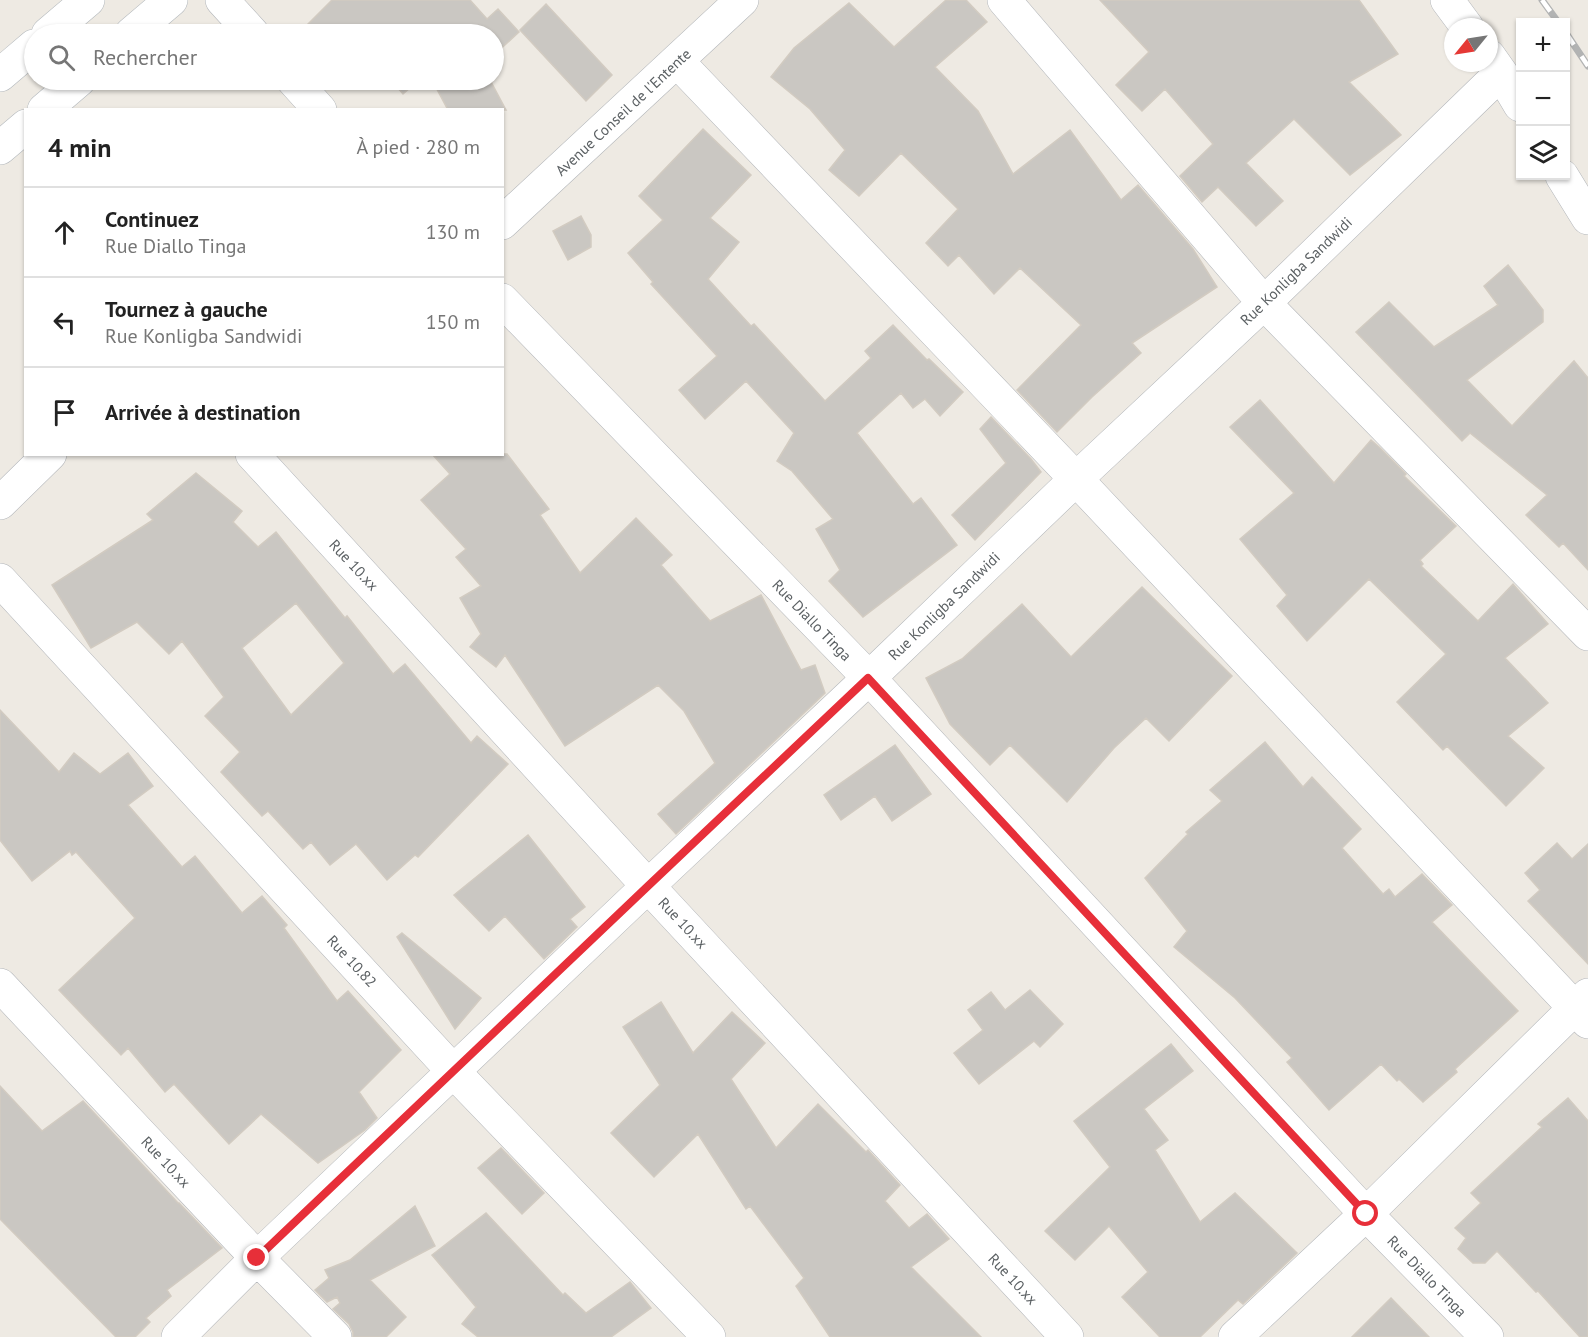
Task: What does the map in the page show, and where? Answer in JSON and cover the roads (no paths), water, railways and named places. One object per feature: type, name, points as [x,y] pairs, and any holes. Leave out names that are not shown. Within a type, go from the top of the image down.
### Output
[{"type":"street","points":[[60,24],[88,0]]},
{"type":"street","points":[[143,24],[171,0]]},
{"type":"street","points":[[222,0],[244,24]]},
{"type":"street","name":"Avenue Conseil de l'Entente","points":[[504,221],[742,0]]},
{"type":"street","points":[[1004,0],[1264,303],[1588,633]]},
{"type":"street","points":[[1448,0],[1461,18]]},
{"type":"street","points":[[0,75],[24,55]]},
{"type":"street","points":[[677,62],[1584,1008],[1235,1337]]},
{"type":"street","points":[[1498,70],[1516,97]]},
{"type":"street","name":"Rue Konligba Sandwidi","points":[[178,1337],[257,1258],[453,1071],[1264,303],[1488,72]]},
{"type":"street","points":[[46,108],[67,90]]},
{"type":"street","points":[[302,90],[318,108]]},
{"type":"street","points":[[0,148],[24,128]]},
{"type":"street","points":[[1565,180],[1588,218]]},
{"type":"street","name":"Rue Diallo Tinga","points":[[504,302],[868,678],[1366,1214],[1487,1337]]},
{"type":"street","points":[[0,502],[48,456]]},
{"type":"street","name":"Rue 10.xx","points":[[254,456],[648,886],[1067,1337]]},
{"type":"street","name":"Rue 10.82","points":[[0,580],[453,1071],[708,1337]]},
{"type":"street","name":"Rue 10.xx","points":[[0,985],[257,1258],[335,1337]]},
{"type":"railway","points":[[1542,0],[1555,18]]},
{"type":"railway","points":[[1570,39],[1588,66]]}]
